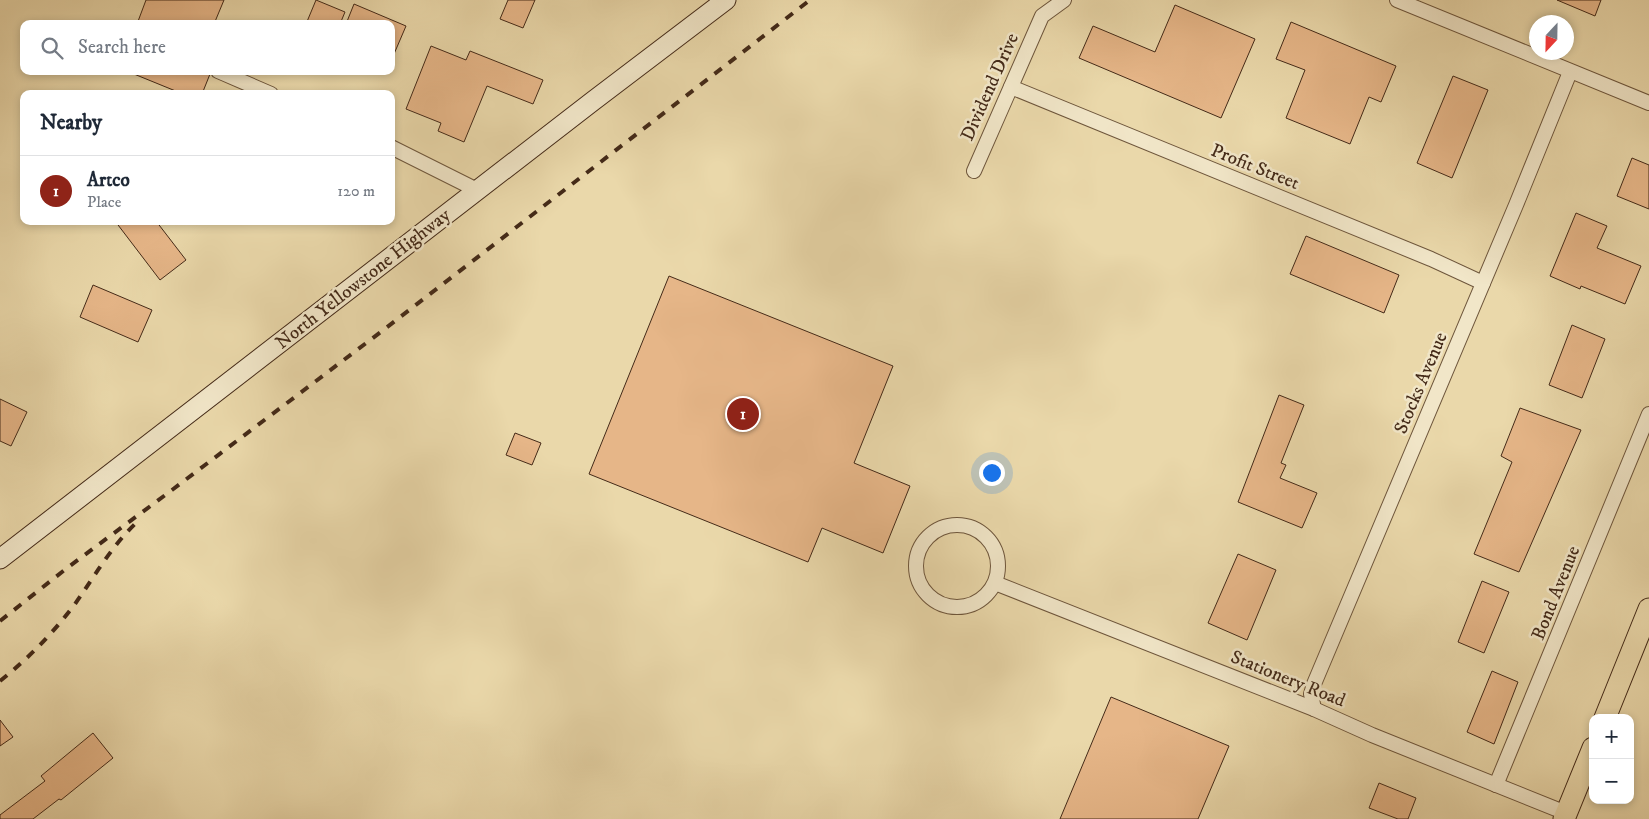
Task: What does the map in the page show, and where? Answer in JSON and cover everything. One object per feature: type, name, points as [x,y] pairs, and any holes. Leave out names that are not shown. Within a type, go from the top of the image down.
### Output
[{"type":"main road","name":"North Yellowstone Highway","points":[[0,559],[726,0]]},
{"type":"main road","points":[[1607,714],[1649,609]]},
{"type":"main road","points":[[1565,816],[1589,758]]},
{"type":"street","name":"Dividend Drive","points":[[974,171],[1042,16],[1064,0]]},
{"type":"street","points":[[1397,0],[1649,103]]},
{"type":"street","name":"Stocks Avenue","points":[[1314,709],[1311,694],[1314,684],[1570,72]]},
{"type":"street","points":[[227,75],[262,90]]},
{"type":"street","name":"Profit Street","points":[[1011,87],[1431,259],[1483,283]]},
{"type":"street","points":[[395,149],[477,190]]},
{"type":"street","name":"Bond Avenue","points":[[1496,785],[1649,414]]},
{"type":"street","points":[[958,525],[972,528],[983,534],[992,545],[997,557],[998,570],[995,583],[987,594],[976,603],[962,607],[948,607],[935,602],[925,592],[918,580],[915,567],[918,553],[924,541],[939,529],[958,525]]},
{"type":"street","name":"Stationery Road","points":[[995,583],[1314,709],[1565,816]]},
{"type":"building","points":[[146,0],[224,0],[216,20],[138,20]]},
{"type":"building","points":[[316,0],[345,12],[342,20],[308,20]]},
{"type":"building","points":[[508,0],[535,0],[523,28],[500,19]]},
{"type":"building","points":[[1557,0],[1601,0],[1595,16]]},
{"type":"building","points":[[354,4],[392,20],[348,20]]},
{"type":"building","points":[[1175,5],[1255,39],[1221,118],[1079,58],[1093,26],[1155,52]]},
{"type":"building","points":[[395,21],[406,26],[395,52]]},
{"type":"building","points":[[1291,22],[1396,66],[1381,102],[1369,97],[1350,144],[1286,118],[1305,70],[1276,59]]},
{"type":"building","points":[[431,46],[466,60],[470,51],[543,80],[533,104],[487,86],[464,142],[438,131],[441,123],[406,109]]},
{"type":"building","points":[[136,75],[210,75],[204,90],[173,90]]},
{"type":"building","points":[[1453,76],[1488,90],[1452,178],[1417,163]]},
{"type":"building","points":[[1632,158],[1649,165],[1649,209],[1617,196]]},
{"type":"building","points":[[1576,213],[1607,226],[1597,248],[1641,266],[1625,304],[1581,286],[1580,289],[1550,276]]},
{"type":"building","points":[[118,225],[159,225],[186,260],[160,280]]},
{"type":"building","points":[[1306,236],[1399,275],[1384,313],[1290,274]]},
{"type":"building","points":[[669,276],[893,366],[854,463],[910,486],[883,553],[822,528],[808,562],[589,474]]},
{"type":"building","points":[[93,285],[152,310],[138,342],[80,317]]},
{"type":"building","points":[[1572,325],[1605,339],[1582,398],[1549,385]]},
{"type":"building","points":[[1279,395],[1304,405],[1281,463],[1286,465],[1280,478],[1317,493],[1302,528],[1238,502]]},
{"type":"building","points":[[0,399],[27,412],[11,446],[0,441]]},
{"type":"building","points":[[1520,408],[1581,430],[1519,572],[1474,554],[1512,462],[1501,456]]},
{"type":"building","points":[[515,433],[541,443],[532,465],[506,455]]},
{"type":"building","points":[[1238,554],[1276,570],[1247,640],[1208,623]]},
{"type":"building","points":[[1482,581],[1509,592],[1484,653],[1458,642]]},
{"type":"building","points":[[1492,671],[1518,682],[1494,744],[1467,732]]},
{"type":"building","points":[[1111,697],[1229,746],[1198,819],[1060,819]]},
{"type":"building","points":[[0,720],[13,737],[0,746]]},
{"type":"building","points":[[93,733],[113,758],[61,800],[59,799],[33,819],[0,819],[0,815],[45,781],[41,776]]},
{"type":"building","points":[[1379,783],[1416,798],[1408,819],[1398,819],[1369,808]]},
{"type":"railway","points":[[0,621],[67,568],[386,328],[810,0]]},
{"type":"railway","points":[[0,681],[31,654],[58,625],[75,604],[110,552],[135,524]]},
{"type":"place","name":"Artco","points":[[743,414]]}]
